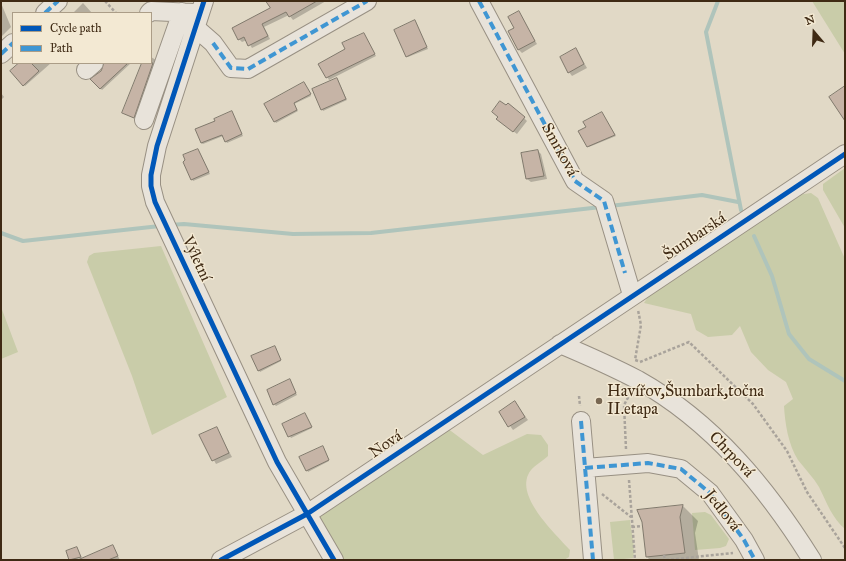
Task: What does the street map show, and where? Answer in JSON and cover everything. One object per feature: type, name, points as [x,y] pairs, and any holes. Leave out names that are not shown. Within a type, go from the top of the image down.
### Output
[{"type":"street","points":[[46,12],[58,1]]},
{"type":"street","points":[[150,12],[182,12],[201,14],[213,44],[231,68],[248,69],[367,1]]},
{"type":"street","name":"Smrková","points":[[479,1],[575,181],[604,201],[632,295]]},
{"type":"street","points":[[144,120],[182,12]]},
{"type":"street","name":"Výletní","points":[[201,14],[157,146],[151,175],[151,186],[155,202],[277,462],[334,560]]},
{"type":"street","points":[[1,54],[12,43]]},
{"type":"street","name":"Šumbarská","points":[[560,344],[845,154]]},
{"type":"street","name":"Nová","points":[[221,560],[307,514],[560,344]]},
{"type":"street","name":"Chrpová","points":[[560,344],[638,381],[673,403],[723,444],[746,468],[771,500],[812,560]]},
{"type":"street","points":[[581,421],[593,560]]},
{"type":"street","name":"Jedlová","points":[[585,468],[648,463],[681,469],[710,493],[744,540],[755,560]]},
{"type":"path","points":[[105,1],[115,12]]},
{"type":"path","points":[[632,295],[641,318],[635,360],[647,366],[624,404],[627,464],[635,560]]},
{"type":"path","points":[[640,362],[689,342],[753,404],[787,452],[807,492],[845,548]]},
{"type":"path","points":[[601,493],[632,517]]},
{"type":"path","points":[[632,526],[642,526]]},
{"type":"path","points":[[664,555],[665,560],[700,558],[735,552]]},
{"type":"green space","points":[[812,1],[845,1],[845,54]]},
{"type":"green space","points":[[845,168],[845,228],[823,190],[823,184]]},
{"type":"green space","points":[[811,193],[818,198],[845,259],[845,529],[833,515],[812,476],[798,460],[789,440],[784,406],[793,399],[786,382],[768,370],[751,352],[740,326],[732,335],[708,337],[696,330],[691,314],[644,303],[651,292],[797,195]]},
{"type":"green space","points":[[161,246],[227,397],[152,435],[132,376],[87,262],[89,256],[94,253]]},
{"type":"green space","points":[[1,307],[18,352],[1,359]]},
{"type":"green space","points":[[447,428],[483,455],[527,434],[541,435],[548,445],[548,456],[531,470],[527,480],[527,490],[538,513],[570,550],[569,557],[564,560],[341,560],[315,514]]},
{"type":"green space","points":[[705,512],[711,515],[729,539],[726,546],[720,548],[695,550],[692,513]]},
{"type":"green space","points":[[630,520],[634,545],[633,558],[614,560],[610,522]]},
{"type":"building","points":[[266,1],[317,1],[289,17],[286,12],[262,24],[268,36],[248,46],[244,37],[238,40],[232,28],[270,8]]},
{"type":"building","points":[[519,11],[535,41],[518,50],[508,31],[514,28],[508,17]]},
{"type":"building","points":[[415,20],[427,47],[406,57],[394,30]]},
{"type":"building","points":[[364,33],[375,54],[326,78],[318,64],[345,49],[342,43]]},
{"type":"building","points":[[576,48],[584,64],[568,73],[560,57]]},
{"type":"building","points":[[153,63],[134,118],[122,113],[142,64]]},
{"type":"building","points":[[18,64],[32,64],[39,71],[23,86],[10,71]]},
{"type":"building","points":[[104,64],[127,64],[100,89],[90,79],[101,71]]},
{"type":"building","points":[[337,78],[346,99],[321,110],[312,89]]},
{"type":"building","points":[[304,82],[311,94],[294,103],[297,110],[274,122],[264,104]]},
{"type":"building","points":[[845,86],[845,121],[829,97]]},
{"type":"building","points":[[500,101],[506,105],[508,103],[525,117],[513,132],[496,119],[498,117],[492,112]]},
{"type":"building","points":[[232,111],[242,134],[225,142],[222,135],[201,143],[195,129],[215,121],[214,119]]},
{"type":"building","points":[[602,112],[615,135],[587,147],[578,131],[586,127],[583,122]]},
{"type":"building","points":[[198,149],[209,172],[191,180],[183,162],[185,160],[183,155]]},
{"type":"building","points":[[538,150],[544,176],[526,179],[521,153]]},
{"type":"building","points":[[275,346],[281,360],[258,371],[251,356]]},
{"type":"building","points":[[290,379],[296,393],[273,405],[267,390]]},
{"type":"building","points":[[515,401],[525,417],[508,427],[499,412]]},
{"type":"building","points":[[305,413],[312,427],[288,437],[282,424]]},
{"type":"building","points":[[217,427],[229,453],[212,461],[199,435]]},
{"type":"building","points":[[323,446],[329,460],[306,471],[299,457]]},
{"type":"building","points":[[683,505],[680,517],[685,553],[646,557],[642,522],[637,510]]},
{"type":"building","points":[[113,545],[118,556],[108,560],[78,560]]},
{"type":"building","points":[[77,547],[81,557],[69,560],[66,551]]},
{"type":"waterway","points":[[718,1],[706,32],[741,210]]},
{"type":"waterway","points":[[610,206],[702,195],[738,202]]},
{"type":"waterway","points":[[170,225],[184,224],[293,234],[371,233],[601,207]]},
{"type":"waterway","points":[[1,233],[23,241],[160,226]]},
{"type":"waterway","points":[[754,236],[772,276],[789,334],[809,359],[845,381]]},
{"type":"marked path","points":[[46,12],[58,1]]},
{"type":"marked path","points":[[213,43],[231,68],[248,69],[367,1]]},
{"type":"marked path","points":[[479,1],[575,181],[604,201],[625,273]]},
{"type":"marked path","points":[[1,54],[12,44]]},
{"type":"marked path","points":[[581,421],[593,560]]},
{"type":"marked path","points":[[585,468],[648,463],[681,469],[710,493],[744,540],[755,560]]},
{"type":"cycle path","points":[[204,1],[157,146],[151,175],[151,186],[155,202],[277,462],[334,560]]},
{"type":"cycle path","points":[[221,560],[307,514],[845,154]]},
{"type":"place","name":"Havířov,Šumbark,točna II.etapa","points":[[599,401]]}]
